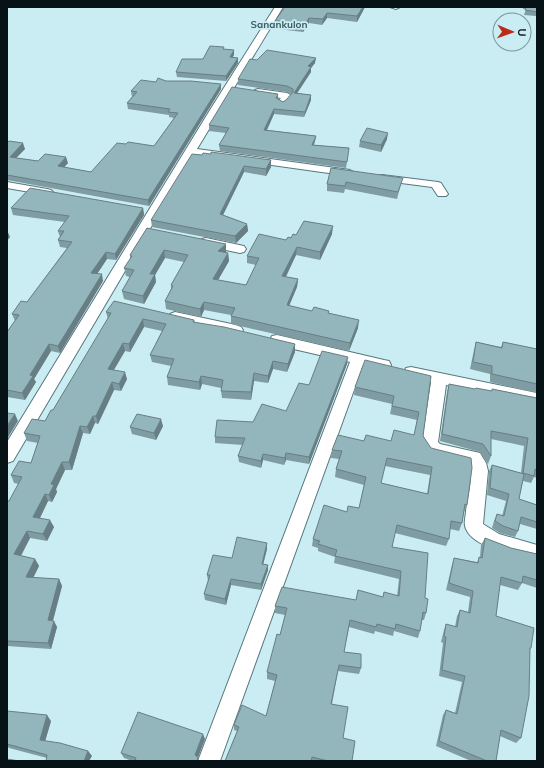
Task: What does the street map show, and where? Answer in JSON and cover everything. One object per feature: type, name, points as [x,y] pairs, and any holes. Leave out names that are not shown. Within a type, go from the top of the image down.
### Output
[{"type":"street","points":[[7,456],[230,87],[257,50],[279,7]]},
{"type":"street","points":[[251,91],[287,96],[282,103]]},
{"type":"street","points":[[191,151],[263,160],[365,176],[434,184],[437,185],[442,194]]},
{"type":"street","points":[[7,185],[62,195]]},
{"type":"street","points":[[138,209],[154,212]]},
{"type":"street","points":[[144,230],[159,233]]},
{"type":"street","points":[[196,240],[240,248]]},
{"type":"street","points":[[102,300],[118,303]]},
{"type":"street","points":[[164,314],[249,334]]},
{"type":"street","points":[[265,337],[358,358],[439,379],[537,399]]},
{"type":"street","points":[[209,761],[358,358]]},
{"type":"street","points":[[439,379],[430,443],[435,450],[474,458],[477,461],[479,472],[474,526],[477,532],[485,537],[537,553]]},
{"type":"building","points":[[285,7],[363,7],[357,16],[327,13],[323,19],[309,18],[303,27],[278,24],[280,21],[275,21]]},
{"type":"building","points":[[526,7],[537,7],[537,12],[525,10]]},
{"type":"building","points":[[210,46],[224,47],[223,49],[234,50],[230,57],[238,58],[226,76],[176,72],[182,59],[203,59]]},
{"type":"building","points":[[267,50],[316,58],[308,66],[311,67],[294,93],[311,95],[305,112],[274,109],[264,130],[316,136],[312,145],[349,148],[347,162],[219,145],[229,128],[209,125],[232,87],[278,94],[276,98],[283,102],[293,92],[293,89],[287,86],[238,79],[250,59],[257,60]]},
{"type":"building","points":[[158,78],[166,81],[191,81],[221,84],[148,200],[7,175],[7,143],[9,141],[23,143],[10,157],[38,161],[45,154],[66,157],[58,166],[91,172],[117,143],[126,144],[128,142],[154,146],[178,113],[168,112],[170,109],[127,103],[137,92],[131,91],[141,80],[156,82]]},
{"type":"building","points":[[367,128],[388,133],[381,145],[360,141]]},
{"type":"building","points":[[211,152],[271,160],[266,169],[244,166],[220,214],[247,224],[235,236],[151,220],[192,154],[202,155],[203,153],[211,154]]},
{"type":"building","points":[[331,168],[403,178],[398,192],[346,182],[345,186],[327,184]]},
{"type":"building","points":[[30,188],[143,208],[115,254],[106,252],[91,273],[102,274],[58,346],[49,344],[30,375],[33,376],[22,393],[7,390],[7,332],[19,315],[12,314],[21,301],[27,302],[72,242],[58,240],[64,231],[58,231],[69,216],[11,208]]},
{"type":"building","points":[[304,221],[333,226],[320,252],[297,247],[282,276],[298,279],[287,305],[312,311],[314,307],[329,311],[328,313],[359,320],[350,343],[231,316],[235,308],[204,302],[200,309],[165,301],[173,286],[171,285],[188,255],[164,250],[150,274],[155,274],[143,296],[122,291],[134,270],[124,268],[132,256],[130,255],[147,228],[226,244],[218,251],[228,253],[213,279],[246,285],[259,258],[247,256],[259,234],[286,240],[288,237],[291,238],[293,234],[296,235]]},
{"type":"building","points":[[114,301],[194,320],[193,322],[224,327],[295,344],[288,364],[273,361],[268,376],[254,373],[251,392],[221,391],[223,380],[201,376],[199,382],[167,377],[174,359],[150,355],[166,324],[143,319],[129,344],[123,343],[108,369],[125,372],[119,384],[112,382],[96,416],[93,416],[87,427],[80,426],[69,462],[62,462],[51,484],[54,485],[49,495],[45,494],[33,517],[50,520],[43,534],[27,531],[14,554],[35,559],[26,577],[59,579],[48,620],[54,621],[48,643],[7,641],[7,501],[9,501],[22,477],[11,475],[19,461],[31,463],[40,436],[24,433],[32,419],[45,421],[51,410],[53,410],[111,313],[106,312]]},
{"type":"building","points":[[476,342],[502,348],[503,342],[537,349],[537,384],[492,374],[492,366],[473,362]]},
{"type":"building","points":[[322,351],[348,357],[309,457],[286,453],[285,458],[263,454],[261,461],[238,456],[245,438],[215,437],[217,420],[253,422],[262,404],[286,411],[299,383],[309,385]]},
{"type":"building","points":[[365,360],[431,376],[423,436],[431,448],[471,458],[472,468],[467,505],[465,504],[462,523],[451,521],[449,539],[397,525],[392,547],[428,553],[425,598],[428,599],[426,613],[423,612],[420,631],[396,624],[395,629],[377,624],[376,627],[350,620],[344,652],[361,654],[361,668],[339,665],[331,704],[348,707],[343,738],[355,741],[352,761],[328,761],[312,757],[311,761],[225,761],[239,727],[234,725],[242,705],[266,716],[277,675],[267,672],[277,634],[280,635],[287,608],[275,606],[282,587],[356,600],[358,590],[383,597],[384,592],[399,596],[401,571],[335,556],[337,550],[318,544],[320,541],[313,539],[324,505],[347,512],[348,506],[359,508],[366,477],[336,469],[342,451],[332,450],[338,435],[364,441],[366,435],[391,441],[394,430],[414,435],[419,412],[392,406],[394,396],[355,387]],"holes":[[[387,458],[432,467],[428,494],[381,483]]]},
{"type":"building","points":[[449,384],[492,391],[492,389],[537,398],[537,470],[535,469],[534,476],[523,473],[528,438],[491,431],[491,456],[483,444],[442,434]]},
{"type":"building","points":[[7,413],[15,414],[7,426]]},
{"type":"building","points":[[137,414],[161,419],[154,433],[130,427]]},
{"type":"building","points":[[492,465],[524,474],[519,499],[537,505],[537,522],[521,517],[518,531],[503,526],[495,521],[497,514],[504,516],[509,494],[490,488]]},
{"type":"building","points":[[237,537],[267,543],[262,564],[268,565],[261,584],[231,579],[225,599],[204,594],[210,575],[207,575],[213,555],[232,558]]},
{"type":"building","points":[[485,538],[511,548],[537,554],[537,580],[523,576],[522,583],[501,577],[496,616],[534,628],[530,648],[529,696],[521,738],[501,730],[496,761],[487,761],[439,741],[446,710],[457,714],[465,676],[442,670],[446,624],[457,627],[460,610],[470,613],[473,591],[449,583],[454,558],[478,563],[479,557],[482,558]]},
{"type":"building","points":[[7,711],[47,715],[40,740],[60,743],[88,751],[84,761],[46,761],[47,755],[7,744]]},
{"type":"building","points":[[138,712],[203,734],[195,755],[198,757],[197,761],[135,761],[136,758],[121,753]]},
{"type":"building","points":[[7,759],[19,761],[7,761]]},
{"type":"district","name":"Sanankulon","points":[[279,24]]}]
